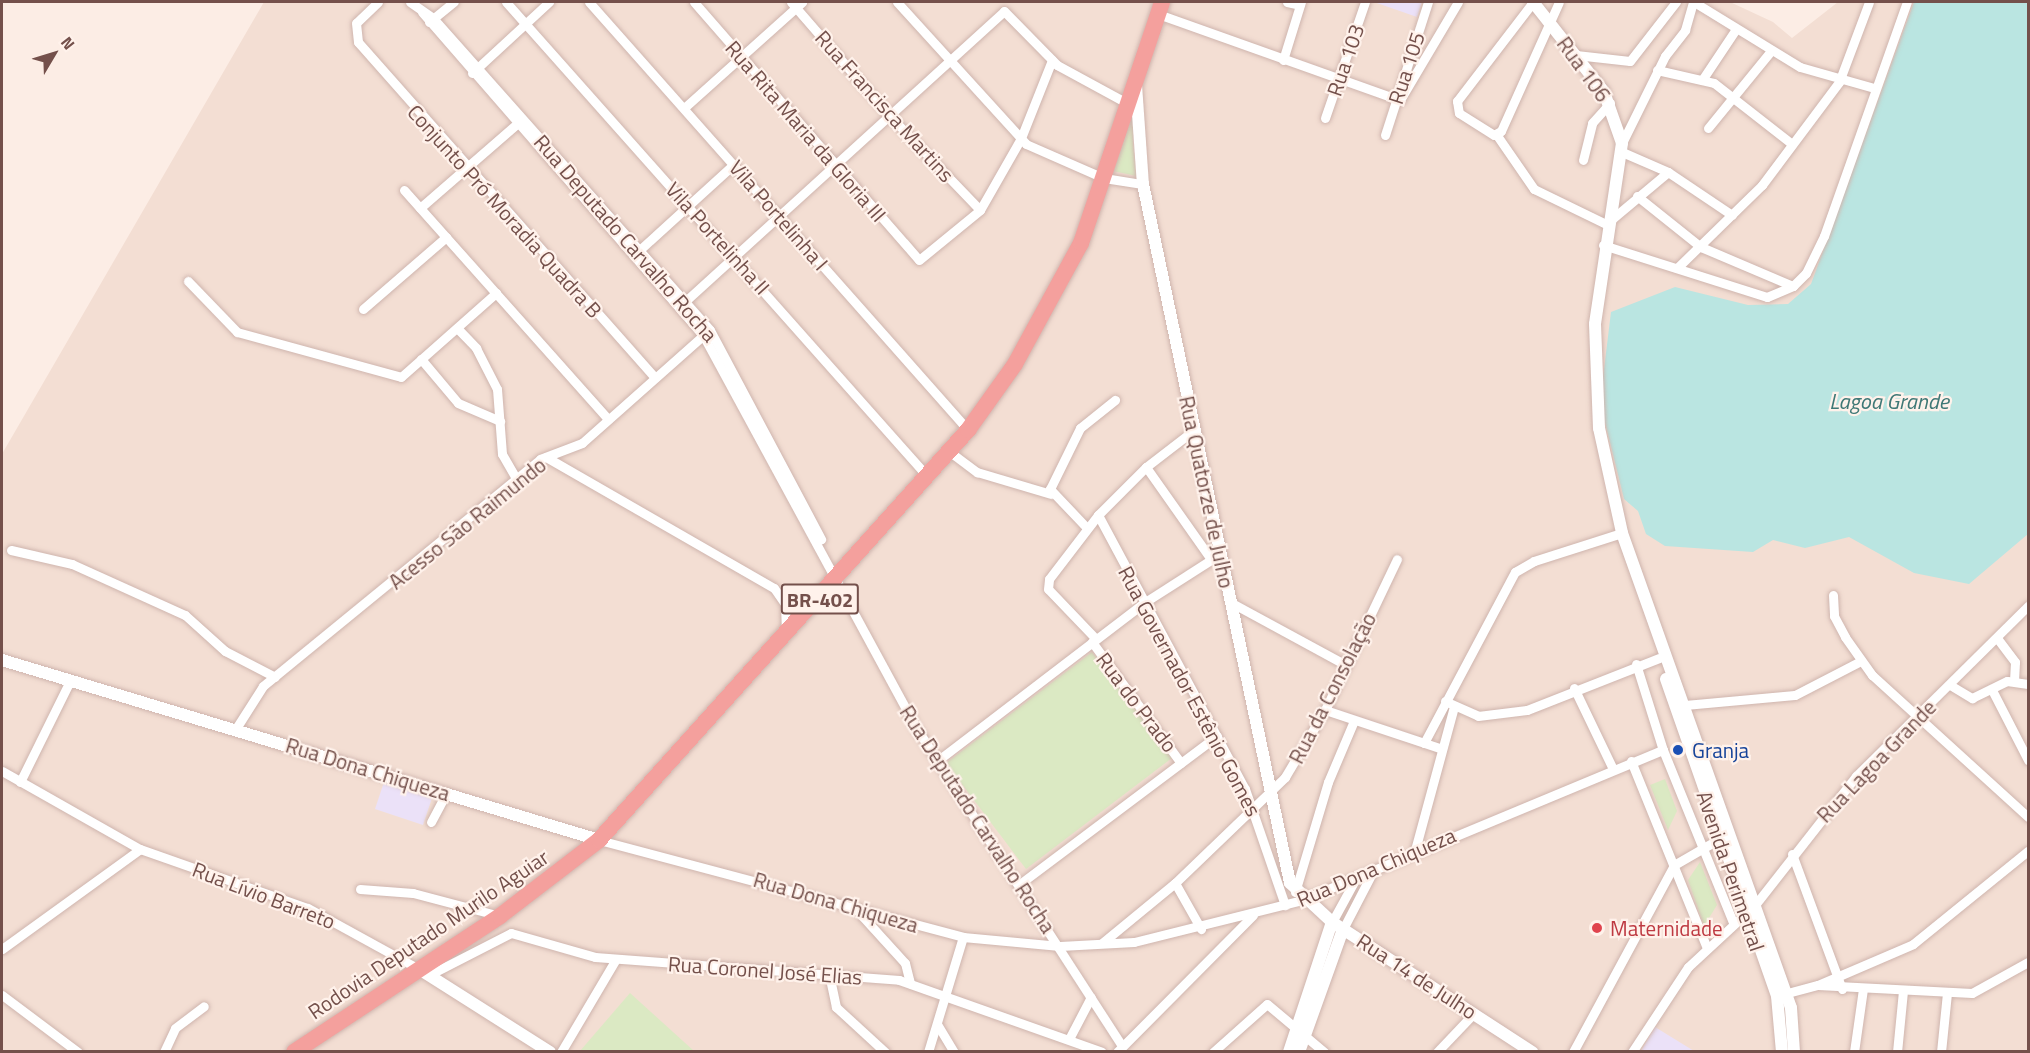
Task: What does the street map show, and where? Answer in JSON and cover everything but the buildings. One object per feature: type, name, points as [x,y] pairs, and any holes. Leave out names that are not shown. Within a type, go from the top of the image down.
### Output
[{"type":"highway","name":"Rodovia Deputado Murilo Aguiar","points":[[294,1052],[424,972],[599,840],[786,637],[840,582],[950,452],[968,430],[1052,300],[1082,243],[1160,8]]},
{"type":"street","name":"Conjunto Pró Moradia Quadra B","points":[[378,2],[356,23],[358,42],[465,169],[655,378]]},
{"type":"street","name":"Rua Deputado Carvalho Rocha","points":[[410,2],[422,12],[706,332],[937,761],[1021,883],[1120,1049]]},
{"type":"street","points":[[430,21],[454,2]]},
{"type":"street","name":"Vila Portelinha II","points":[[506,2],[687,203],[928,477]]},
{"type":"street","points":[[473,71],[549,2]]},
{"type":"street","name":"Rua Rita Maria da Gloria III","points":[[694,2],[919,260],[980,210]]},
{"type":"street","points":[[897,2],[1021,138],[1104,178],[1143,184]]},
{"type":"street","points":[[1283,60],[1300,3],[1287,2]]},
{"type":"street","name":"Rua 103","points":[[1325,118],[1365,2]]},
{"type":"street","name":"Rua 105","points":[[1385,135],[1428,2]]},
{"type":"street","points":[[1160,8],[1283,60],[1398,100],[1458,2]]},
{"type":"street","points":[[1533,2],[1476,72],[1457,110],[1498,133],[1534,189],[1606,224]]},
{"type":"street","name":"Rua 106","points":[[1533,2],[1611,103],[1622,147]]},
{"type":"street","points":[[1498,133],[1547,21],[1559,2]]},
{"type":"street","points":[[1576,55],[1630,61],[1676,2]]},
{"type":"street","points":[[1449,703],[1478,716],[1527,710],[1574,688],[1660,654],[1622,533],[1596,407],[1603,245],[1622,147],[1657,70],[1685,30],[1694,2],[1770,52],[1839,82],[1874,88]]},
{"type":"street","points":[[1677,268],[1732,215],[1792,144],[1839,82],[1869,2]]},
{"type":"street","points":[[1603,245],[1767,297],[1793,286],[1806,273],[1824,236],[1874,88],[1907,2]]},
{"type":"street","name":"Vila Portelinha I","points":[[592,3],[968,430]]},
{"type":"street","points":[[684,108],[796,3]]},
{"type":"street","name":"Rua Francisca Martins","points":[[796,3],[887,113],[980,210]]},
{"type":"street","points":[[681,304],[732,254],[887,113],[1004,11],[1052,60],[1127,104]]},
{"type":"street","points":[[1702,80],[1736,29]]},
{"type":"street","points":[[1708,128],[1731,93],[1770,52]]},
{"type":"street","points":[[980,210],[1021,138],[1052,60]]},
{"type":"street","points":[[1657,70],[1702,80],[1731,93],[1792,144]]},
{"type":"street","name":"Rua Quatorze de Julho","points":[[1136,78],[1143,184],[1194,430],[1215,556],[1230,602],[1270,793],[1299,896]]},
{"type":"street","points":[[1583,160],[1592,123],[1611,103]]},
{"type":"street","points":[[420,208],[519,122]]},
{"type":"street","points":[[1622,147],[1668,172],[1732,215]]},
{"type":"street","points":[[636,253],[687,203],[734,164]]},
{"type":"street","points":[[1606,224],[1668,172]]},
{"type":"street","points":[[404,190],[608,419]]},
{"type":"street","points":[[1637,196],[1701,247],[1793,286]]},
{"type":"street","points":[[363,309],[446,237]]},
{"type":"street","points":[[188,281],[237,332],[401,376],[496,293]]},
{"type":"street","points":[[457,327],[476,348],[497,389],[502,454],[516,477]]},
{"type":"street","name":"Acesso São Raimundo","points":[[235,729],[275,677],[516,477],[546,457],[582,442],[706,332]]},
{"type":"street","points":[[421,359],[458,403],[500,422]]},
{"type":"street","points":[[1051,494],[1080,428],[1115,400]]},
{"type":"street","points":[[950,452],[977,472],[1051,494],[1087,528],[1146,467],[1194,430]]},
{"type":"street","points":[[546,457],[774,588],[785,604],[786,637]]},
{"type":"street","points":[[937,761],[1144,602],[1215,556],[1146,467]]},
{"type":"street","name":"Rua Governador Estênio Gomes","points":[[1098,515],[1253,807],[1285,905]]},
{"type":"street","name":"Rua do Prado","points":[[1087,528],[1047,585],[1094,641],[1181,763]]},
{"type":"street","points":[[1424,743],[1449,703],[1515,572],[1534,561],[1622,533]]},
{"type":"street","points":[[11,550],[72,564],[185,615],[225,651],[275,677]]},
{"type":"street","name":"Rua da Consolação","points":[[1102,943],[1175,883],[1270,793],[1325,710],[1344,664],[1397,559]]},
{"type":"street","points":[[1833,594],[1834,616],[1862,661],[1917,718],[2028,817]]},
{"type":"street","points":[[1230,602],[1344,664]]},
{"type":"street","name":"Rua Lagoa Grande","points":[[1632,1052],[1706,946],[1755,905],[1792,854],[1856,776],[2028,606]]},
{"type":"street","points":[[1997,638],[2015,662],[2014,680]]},
{"type":"street","name":"Avenida Perimetral","points":[[1660,654],[1685,705],[1719,839],[1744,913],[1781,995],[1794,1018],[1794,1052]]},
{"type":"street","name":"Avenida Perimetral","points":[[1660,654],[1755,905],[1781,995],[1784,1035],[1782,1052]]},
{"type":"street","name":"Rua Dona Chiqueza","points":[[2,660],[447,792],[599,840],[963,937],[1060,946],[1161,939],[1285,905],[1299,896],[1355,880],[1415,850],[1612,768],[1663,750]]},
{"type":"street","points":[[1685,705],[1795,695],[1862,661]]},
{"type":"street","points":[[1636,664],[1663,750],[1733,922]]},
{"type":"street","points":[[1950,685],[1972,698],[2014,680],[2028,684]]},
{"type":"street","points":[[20,782],[70,681]]},
{"type":"street","points":[[1574,688],[1612,768]]},
{"type":"street","points":[[1992,690],[2028,760]]},
{"type":"street","points":[[1415,850],[1449,703]]},
{"type":"street","points":[[1325,710],[1353,723],[1439,748]]},
{"type":"street","points":[[1299,896],[1328,782],[1353,723]]},
{"type":"street","points":[[1021,883],[1217,736]]},
{"type":"street","points":[[1631,762],[1706,946]]},
{"type":"street","name":"Rua Lívio Barreto","points":[[2,771],[140,849],[309,908],[424,972],[549,1052]]},
{"type":"street","points":[[431,822],[447,792]]},
{"type":"street","points":[[1573,1052],[1674,865],[1719,839]]},
{"type":"street","points":[[2,949],[140,849]]},
{"type":"street","points":[[1781,995],[1818,985],[1838,973],[1913,944],[2028,851]]},
{"type":"street","points":[[1792,854],[1838,973],[1842,989]]},
{"type":"street","points":[[1337,925],[1372,873]]},
{"type":"street","points":[[1299,1052],[1306,1040],[1318,982],[1355,880]]},
{"type":"street","points":[[1175,883],[1201,928]]},
{"type":"street","points":[[360,889],[413,893],[500,916]]},
{"type":"street","name":"Rua 14 de Julho","points":[[1299,896],[1337,925],[1532,1052]]},
{"type":"street","points":[[854,907],[905,963],[910,983]]},
{"type":"street","points":[[1120,1049],[1253,915]]},
{"type":"street","name":"Rua Coronel José Elias","points":[[424,972],[506,933],[569,952],[616,959],[829,974],[910,983],[1102,1051]]},
{"type":"street","points":[[928,1052],[963,937]]},
{"type":"street","points":[[561,1052],[616,959]]},
{"type":"street","points":[[1818,985],[1842,989],[1947,993],[1983,989],[2028,962]]},
{"type":"street","points":[[829,974],[836,1007],[885,1052]]},
{"type":"street","points":[[1854,1052],[1863,989]]},
{"type":"street","points":[[1897,1052],[1903,991]]},
{"type":"street","points":[[1941,1052],[1947,993]]},
{"type":"street","points":[[2,995],[78,1052]]},
{"type":"street","points":[[1069,1039],[1091,997]]},
{"type":"street","points":[[1213,1052],[1262,1005],[1271,1005],[1306,1040],[1324,1052]]},
{"type":"street","points":[[164,1052],[175,1029],[204,1006]]},
{"type":"street","points":[[1437,1052],[1474,1013]]},
{"type":"street","points":[[937,1024],[954,1052]]},
{"type":"street","points":[[1774,1052],[1784,1035]]},
{"type":"street","points":[[1289,1052],[1306,1040]]},
{"type":"shaded area","points":[[264,2],[1730,2],[1773,22],[1792,38],[1838,2],[2028,2],[2028,1051],[2,1052],[2,454]]},
{"type":"shaded area","points":[[1374,2],[1422,2],[1417,17]]},
{"type":"shaded area","points":[[385,779],[433,795],[423,825],[375,809]]},
{"type":"shaded area","points":[[1655,1027],[1694,1051],[1641,1051]]},
{"type":"green space","points":[[1133,110],[1133,143],[1136,176],[1113,171]]},
{"type":"green space","points":[[1092,652],[1172,758],[1026,869],[946,763]]},
{"type":"green space","points":[[1665,779],[1677,811],[1668,830],[1650,785]]},
{"type":"green space","points":[[1700,862],[1717,905],[1704,926],[1688,880]]},
{"type":"green space","points":[[630,993],[694,1051],[580,1051]]},
{"type":"water","name":"Lagoa Grande","points":[[1914,2],[2028,2],[2028,534],[1969,584],[1914,573],[1849,537],[1805,548],[1773,540],[1753,552],[1665,546],[1646,534],[1638,511],[1624,499],[1600,402],[1611,312],[1675,287],[1748,305],[1788,304],[1811,284]]},
{"type":"place","name":"Granja","points":[[1678,750]]},
{"type":"place","name":"Maternidade","points":[[1597,928]]}]
